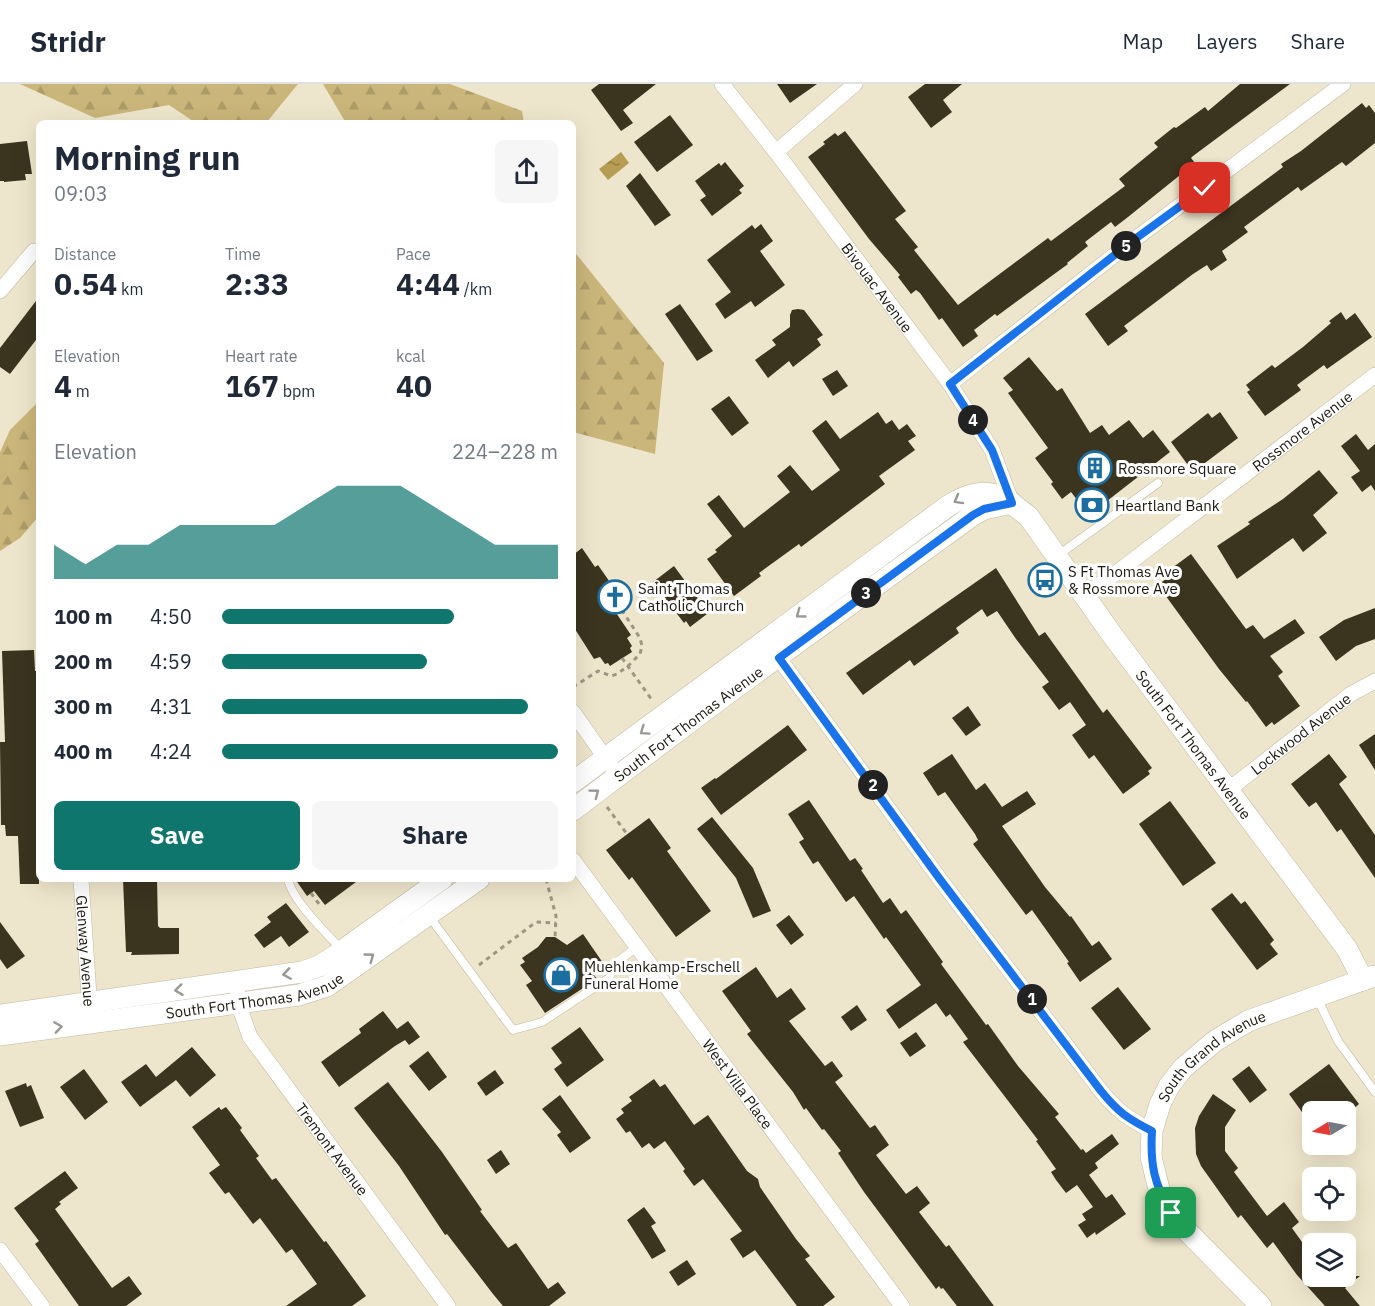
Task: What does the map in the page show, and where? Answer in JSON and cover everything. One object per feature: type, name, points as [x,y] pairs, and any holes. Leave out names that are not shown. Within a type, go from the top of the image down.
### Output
[{"type":"main road","name":"South Fort Thomas Avenue","points":[[576,780],[964,496],[981,492],[994,494],[1012,503],[1029,517],[1110,632],[1369,978]]},
{"type":"main road","name":"South Fort Thomas Avenue","points":[[576,808],[973,515],[984,509],[1012,503]]},
{"type":"main road","name":"South Fort Thomas Avenue","points":[[0,1015],[238,1004],[300,995],[327,986],[422,906],[440,882]]},
{"type":"main road","name":"South Fort Thomas Avenue","points":[[0,1035],[90,1012],[237,982],[302,972],[319,966],[422,906],[472,882]]},
{"type":"main road","name":"South Grand Avenue","points":[[1261,1306],[1171,1213],[1160,1193],[1150,1157],[1152,1131],[1160,1104],[1169,1086],[1183,1068],[1215,1041],[1248,1021],[1369,978]]},
{"type":"street","name":"Bivouac Avenue","points":[[722,84],[776,152],[950,384],[992,450],[1012,503]]},
{"type":"street","points":[[776,152],[855,84]]},
{"type":"street","points":[[950,384],[1135,239],[1343,84]]},
{"type":"street","points":[[0,291],[34,251]]},
{"type":"street","name":"Rossmore Avenue","points":[[1085,595],[1375,375]]},
{"type":"street","points":[[766,640],[939,878],[1101,1091],[1116,1110],[1152,1131]]},
{"type":"street","name":"Lockwood Avenue","points":[[1228,790],[1343,699],[1375,681]]},
{"type":"street","points":[[576,716],[618,776]]},
{"type":"street","name":"West Villa Place","points":[[576,864],[902,1306]]},
{"type":"street","name":"Glenway Avenue","points":[[81,882],[90,1012]]},
{"type":"street","name":"Tremont Avenue","points":[[237,982],[238,1004],[250,1037],[448,1306]]},
{"type":"street","points":[[0,1250],[42,1306]]},
{"type":"lane","points":[[1057,556],[1158,483]]},
{"type":"lane","points":[[288,882],[289,887],[316,923],[342,951]]},
{"type":"lane","points":[[422,906],[513,1030],[542,1022],[609,978],[617,962],[637,947]]},
{"type":"lane","points":[[1317,998],[1338,1041],[1375,1092]]},
{"type":"path","points":[[576,685],[598,671],[611,676],[628,666],[640,654],[642,646],[640,638],[612,595]]},
{"type":"path","points":[[622,658],[663,717]]},
{"type":"path","points":[[607,807],[627,834]]},
{"type":"path","points":[[547,882],[556,916],[555,937]]},
{"type":"path","points":[[470,971],[536,922],[556,923]]},
{"type":"green space","points":[[20,84],[298,84],[268,120],[192,120],[169,105],[95,118]]},
{"type":"green space","points":[[323,84],[450,84],[522,111],[524,120],[344,120]]},
{"type":"green space","points":[[576,254],[664,363],[655,454],[576,433]]},
{"type":"green space","points":[[36,404],[36,519],[20,538],[0,551],[0,452],[10,430]]},
{"type":"water","points":[[621,152],[629,163],[608,180],[599,169]]},
{"type":"building","points":[[599,84],[656,84],[623,110],[633,123],[621,131],[591,90]]},
{"type":"building","points":[[777,84],[817,84],[790,103]]},
{"type":"building","points":[[925,84],[962,84],[943,100],[952,112],[931,128],[908,97]]},
{"type":"building","points":[[1240,84],[1290,84],[1193,156],[1191,158],[1195,163],[1128,217],[1115,227],[1111,222],[1085,242],[1088,246],[1068,264],[974,330],[978,336],[963,347],[942,318],[939,320],[920,293],[916,290],[911,294],[898,277],[900,275],[869,239],[808,157],[835,133],[838,136],[845,131],[906,211],[895,219],[918,247],[914,250],[958,305],[1048,238],[1051,241],[1125,186],[1119,179],[1158,147],[1154,143],[1205,107],[1208,111]]},
{"type":"building","points":[[1362,103],[1366,108],[1369,105],[1375,113],[1375,143],[1346,166],[1342,162],[1301,191],[1298,187],[1244,227],[1248,232],[1222,251],[1227,260],[1211,271],[1207,265],[1193,274],[1124,326],[1128,331],[1108,346],[1085,314],[1283,167],[1281,164]]},
{"type":"building","points":[[670,115],[693,145],[657,172],[634,142]]},
{"type":"building","points":[[27,141],[32,174],[25,174],[26,180],[0,181],[0,144]]},
{"type":"building","points":[[725,162],[744,186],[739,190],[742,193],[712,216],[700,200],[706,196],[695,181],[719,163],[721,166]]},
{"type":"building","points":[[640,173],[671,215],[655,226],[626,186]]},
{"type":"building","points":[[761,224],[773,241],[760,251],[785,285],[755,307],[751,301],[725,319],[715,304],[731,292],[707,260],[752,225],[755,229]]},
{"type":"building","points":[[36,301],[36,340],[10,374],[0,367],[0,348]]},
{"type":"building","points":[[680,304],[713,351],[697,361],[665,314]]},
{"type":"building","points":[[792,310],[804,310],[823,335],[817,339],[821,345],[793,367],[789,361],[768,378],[755,360],[776,345],[772,340],[790,327]]},
{"type":"building","points":[[1341,312],[1346,320],[1355,313],[1372,337],[1327,369],[1324,365],[1297,385],[1301,390],[1265,416],[1247,392],[1250,390],[1246,385],[1272,365],[1275,368],[1303,347]]},
{"type":"building","name":"Rossmore Square","points":[[1029,357],[1057,391],[1062,388],[1090,433],[1102,425],[1109,435],[1129,420],[1143,438],[1153,430],[1170,452],[1089,515],[1071,492],[1062,499],[1051,484],[1053,482],[1035,458],[1048,448],[1008,393],[1013,390],[1003,378]]},
{"type":"building","points":[[837,370],[848,386],[833,396],[822,379]]},
{"type":"building","points":[[729,396],[749,423],[732,436],[711,409]]},
{"type":"building","points":[[878,412],[886,424],[892,420],[899,430],[907,424],[916,436],[908,441],[915,450],[879,476],[885,484],[801,547],[799,544],[759,573],[761,576],[734,596],[707,559],[732,536],[707,504],[719,495],[744,528],[790,492],[777,476],[790,465],[812,491],[840,470],[812,431],[826,420],[840,439]]},
{"type":"building","points":[[1220,412],[1238,438],[1193,472],[1171,442],[1208,413],[1212,418]]},
{"type":"building","points":[[1356,434],[1368,450],[1375,444],[1375,491],[1371,485],[1362,492],[1351,477],[1360,471],[1341,446]]},
{"type":"building","points":[[1319,470],[1338,493],[1313,515],[1327,533],[1303,552],[1293,538],[1237,579],[1217,546],[1250,524],[1248,522],[1283,499]]},
{"type":"building","points":[[582,548],[595,567],[598,565],[614,588],[604,595],[631,635],[627,638],[632,646],[630,648],[632,652],[610,666],[608,663],[605,664],[600,657],[594,659],[576,631],[576,553]]},
{"type":"building","points":[[1191,554],[1246,629],[1253,625],[1264,639],[1295,619],[1305,633],[1270,656],[1283,672],[1278,676],[1300,706],[1274,725],[1272,722],[1266,727],[1219,669],[1160,588],[1164,585],[1162,582],[1173,573],[1172,568]]},
{"type":"building","points":[[674,566],[707,614],[690,627],[686,621],[684,623],[653,582]]},
{"type":"building","points":[[996,568],[1039,636],[1045,632],[1103,713],[1107,709],[1152,768],[1148,771],[1150,774],[1123,794],[1094,755],[1089,759],[1072,735],[1086,725],[1070,702],[1059,710],[1042,687],[1049,682],[997,611],[987,617],[982,609],[956,628],[959,633],[914,666],[910,660],[863,695],[846,673]]},
{"type":"building","points":[[1375,608],[1375,639],[1356,646],[1336,661],[1319,637],[1344,620]]},
{"type":"building","points":[[34,650],[36,671],[36,882],[39,884],[20,884],[18,836],[6,836],[5,825],[1,825],[0,742],[5,742],[2,651]]},
{"type":"building","points":[[968,706],[981,725],[966,736],[952,718]]},
{"type":"building","points":[[788,725],[807,750],[721,815],[701,788]]},
{"type":"building","points":[[1375,734],[1375,770],[1359,745]]},
{"type":"building","points":[[952,754],[976,790],[985,783],[1002,807],[1027,791],[1036,804],[1002,826],[1045,887],[1071,916],[1092,946],[1099,941],[1112,959],[1080,982],[1067,963],[1069,962],[1032,910],[1026,915],[973,844],[978,840],[975,834],[945,792],[938,796],[923,773]]},
{"type":"building","points":[[1329,754],[1347,777],[1339,784],[1375,835],[1375,878],[1341,829],[1337,832],[1316,802],[1309,807],[1291,784]]},
{"type":"building","points":[[809,800],[850,861],[855,858],[863,869],[861,870],[883,903],[890,898],[901,914],[906,910],[943,962],[941,964],[1018,1066],[1059,1114],[1055,1117],[1081,1150],[1083,1149],[1086,1153],[1112,1134],[1119,1144],[1095,1163],[1098,1168],[1089,1175],[1106,1198],[1112,1194],[1126,1214],[1096,1235],[1095,1232],[1087,1238],[1078,1225],[1086,1220],[1082,1214],[1093,1207],[1077,1185],[1066,1193],[1056,1180],[1051,1172],[1056,1169],[1036,1141],[1038,1140],[963,1042],[968,1039],[950,1014],[946,1017],[936,1003],[899,1029],[886,1010],[921,985],[886,937],[884,939],[854,896],[846,902],[818,861],[813,864],[799,842],[804,839],[788,814]]},
{"type":"building","points":[[1170,801],[1216,863],[1183,886],[1139,824]]},
{"type":"building","points":[[712,817],[753,868],[771,911],[753,918],[736,878],[697,829]]},
{"type":"building","points":[[649,818],[671,848],[667,851],[711,911],[676,937],[632,877],[629,880],[606,850]]},
{"type":"building","points":[[123,882],[157,882],[158,926],[160,928],[179,928],[179,954],[131,955],[132,952],[126,952]]},
{"type":"building","points":[[297,882],[356,882],[325,905],[314,891],[307,896]]},
{"type":"building","points":[[1232,893],[1241,904],[1245,901],[1274,940],[1270,944],[1278,954],[1257,970],[1211,909]]},
{"type":"building","points":[[286,903],[309,932],[289,947],[281,936],[264,948],[254,935],[271,922],[267,917]]},
{"type":"building","points":[[789,915],[804,935],[791,945],[776,925]]},
{"type":"building","points":[[0,922],[25,956],[7,969],[0,959]]},
{"type":"building","name":"Muehlenkamp-Erschell Funeral Home","points":[[583,934],[603,963],[591,971],[597,979],[545,1013],[526,985],[532,981],[520,965],[525,962],[522,958],[538,947],[546,937],[555,937],[567,945]]},
{"type":"building","points":[[756,967],[777,998],[791,988],[806,1009],[789,1021],[825,1066],[832,1061],[843,1076],[835,1082],[870,1128],[875,1125],[889,1145],[876,1155],[906,1194],[917,1186],[930,1203],[919,1212],[946,1247],[949,1245],[994,1306],[957,1306],[943,1288],[939,1286],[936,1289],[864,1192],[838,1153],[841,1151],[806,1108],[804,1110],[793,1092],[747,1034],[751,1031],[722,991]]},
{"type":"building","points":[[1118,987],[1151,1029],[1124,1050],[1091,1008]]},
{"type":"building","points":[[857,1005],[867,1020],[851,1031],[841,1017]]},
{"type":"building","points":[[383,1011],[397,1029],[408,1021],[420,1037],[409,1045],[405,1040],[395,1046],[339,1087],[321,1062],[361,1033],[359,1029]]},
{"type":"building","points":[[580,1027],[604,1060],[567,1087],[554,1069],[562,1063],[551,1048]]},
{"type":"building","points":[[916,1032],[926,1046],[910,1057],[900,1043]]},
{"type":"building","points":[[192,1047],[216,1075],[190,1097],[176,1080],[140,1107],[121,1082],[146,1064],[156,1077]]},
{"type":"building","points":[[428,1051],[447,1077],[429,1091],[409,1066]]},
{"type":"building","points":[[1329,1064],[1359,1104],[1356,1107],[1356,1101],[1302,1101],[1302,1112],[1289,1094]]},
{"type":"building","points":[[1249,1066],[1267,1090],[1250,1103],[1232,1079]]},
{"type":"building","points":[[84,1069],[108,1102],[85,1120],[60,1087]]},
{"type":"building","points":[[495,1070],[504,1083],[486,1096],[477,1083]]},
{"type":"building","points":[[654,1079],[660,1087],[665,1084],[694,1125],[708,1115],[747,1171],[758,1179],[760,1187],[810,1256],[805,1259],[835,1297],[823,1306],[797,1306],[755,1250],[743,1258],[730,1239],[742,1231],[703,1179],[694,1186],[665,1141],[654,1149],[649,1143],[642,1148],[630,1131],[626,1133],[616,1119],[624,1113],[621,1109],[632,1101],[629,1097]]},
{"type":"building","points":[[388,1082],[442,1152],[482,1210],[480,1211],[508,1248],[516,1243],[548,1289],[558,1282],[566,1293],[549,1306],[503,1306],[447,1234],[445,1235],[399,1166],[354,1108]]},
{"type":"building","points":[[26,1083],[27,1087],[31,1085],[44,1118],[20,1127],[5,1091]]},
{"type":"building","points":[[1213,1094],[1236,1110],[1225,1127],[1225,1151],[1238,1168],[1234,1172],[1267,1216],[1284,1202],[1299,1222],[1292,1228],[1302,1242],[1302,1281],[1273,1242],[1267,1248],[1241,1215],[1238,1218],[1201,1166],[1196,1154],[1195,1128],[1199,1116]]},
{"type":"building","points":[[560,1095],[591,1138],[570,1153],[557,1135],[561,1132],[542,1109]]},
{"type":"building","points":[[219,1107],[221,1110],[226,1107],[242,1128],[240,1130],[259,1156],[256,1158],[272,1180],[276,1178],[366,1296],[352,1306],[286,1306],[317,1284],[292,1249],[286,1253],[260,1218],[253,1224],[229,1192],[225,1194],[209,1173],[220,1165],[192,1127]]},
{"type":"building","points":[[501,1150],[510,1164],[496,1174],[487,1160]]},
{"type":"building","points":[[65,1171],[78,1188],[59,1202],[61,1204],[55,1209],[112,1288],[129,1276],[142,1294],[126,1306],[79,1306],[35,1244],[39,1241],[14,1208]]},
{"type":"building","points":[[644,1207],[656,1223],[651,1226],[666,1251],[652,1259],[627,1220]]},
{"type":"building","points":[[687,1260],[696,1274],[678,1286],[669,1272]]},
{"type":"building","points":[[1308,1287],[1346,1287],[1360,1306],[1325,1306]]},
{"type":"place","name":"Rossmore Square","points":[[1095,468]]},
{"type":"place","name":"Heartland Bank","points":[[1092,505]]},
{"type":"place","name":"S Ft Thomas Ave & Rossmore Ave","points":[[1045,580]]},
{"type":"place","name":"Saint Thomas Catholic Church","points":[[615,597]]},
{"type":"place","name":"Muehlenkamp-Erschell Funeral Home","points":[[561,975]]},
{"type":"route","points":[[1171,1213],[1160,1193],[1153,1173],[1150,1157],[1152,1131],[1116,1110],[1101,1091],[939,878],[779,658],[973,515],[984,509],[1012,503],[992,450],[950,384],[1135,239],[1205,188]]}]
